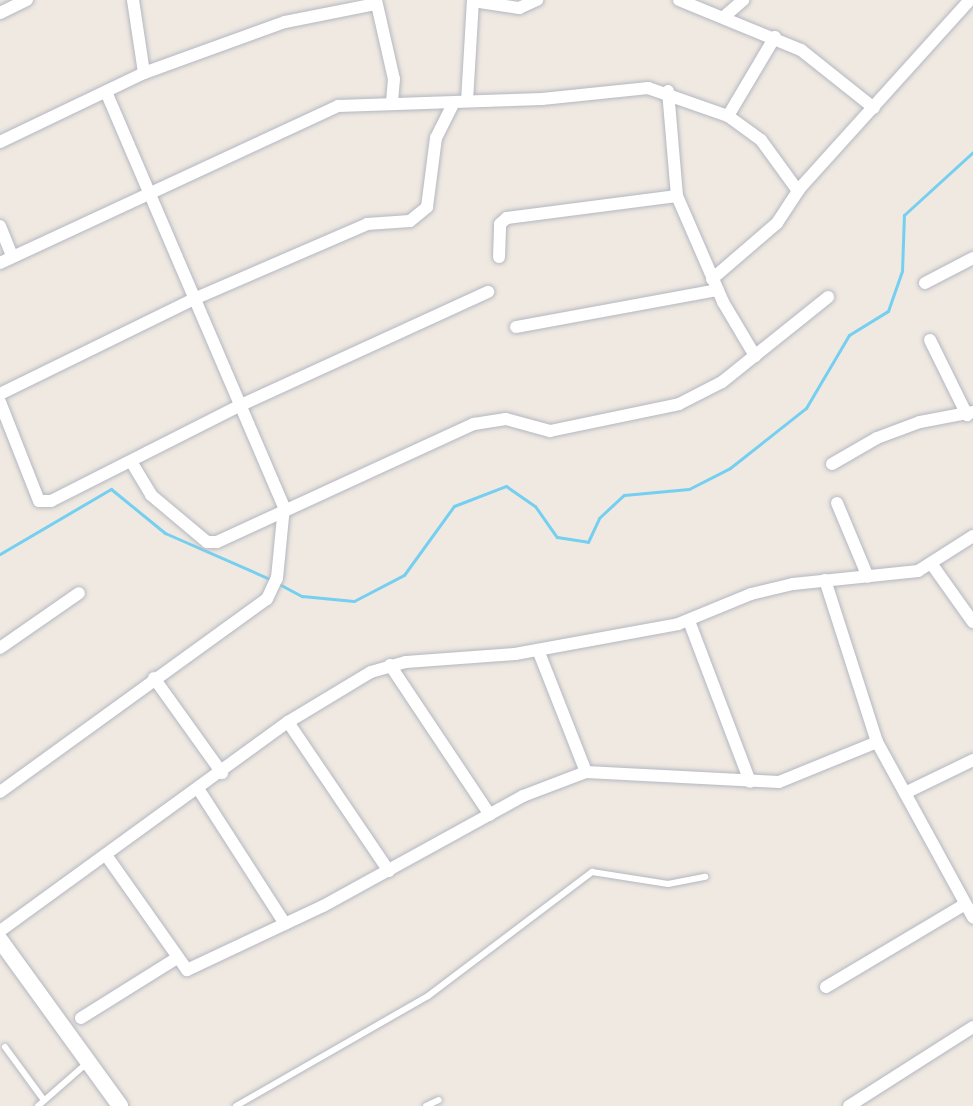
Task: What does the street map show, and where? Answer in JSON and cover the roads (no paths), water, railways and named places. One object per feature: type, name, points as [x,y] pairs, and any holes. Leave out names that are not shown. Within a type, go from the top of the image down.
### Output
[{"type":"main road","points":[[0,940],[120,1106]]},
{"type":"street","points":[[0,13],[27,0]]},
{"type":"street","points":[[133,0],[144,73]]},
{"type":"street","points":[[0,394],[194,299],[367,224],[410,221],[427,207],[436,138],[460,102],[473,0],[519,8],[537,0]]},
{"type":"street","points":[[679,0],[726,15],[775,37],[825,67],[874,108]]},
{"type":"street","points":[[726,15],[743,0]]},
{"type":"street","points":[[516,327],[715,284],[753,248],[798,191],[970,0]]},
{"type":"street","points":[[0,142],[144,73],[285,22],[376,2],[394,79],[392,102]]},
{"type":"street","points":[[728,116],[775,37]]},
{"type":"street","points":[[0,792],[267,599],[277,578],[284,507],[147,193],[106,91]]},
{"type":"street","points":[[0,226],[6,260],[318,113],[392,102],[460,102],[668,91],[728,116],[761,140],[798,191]]},
{"type":"street","points":[[668,91],[677,196],[715,284],[755,356]]},
{"type":"street","points":[[499,257],[500,224],[507,218],[677,196]]},
{"type":"street","points":[[925,283],[973,258]]},
{"type":"street","points":[[0,402],[39,501],[67,497],[241,405],[488,292]]},
{"type":"street","points":[[132,463],[151,495],[207,542],[231,536],[284,507],[389,466],[474,424],[506,419],[550,431],[679,404],[722,382],[828,297]]},
{"type":"street","points":[[832,464],[877,438],[920,422],[970,414],[930,340]]},
{"type":"street","points":[[837,503],[868,577]]},
{"type":"street","points":[[0,931],[199,790],[288,722],[390,665],[538,650],[689,621],[751,594],[825,580],[868,577],[933,566],[973,536]]},
{"type":"street","points":[[933,566],[973,622]]},
{"type":"street","points":[[825,580],[877,742],[973,917]]},
{"type":"street","points":[[0,648],[79,593]]},
{"type":"street","points":[[689,621],[750,782]]},
{"type":"street","points":[[538,650],[586,772]]},
{"type":"street","points":[[390,665],[490,815]]},
{"type":"street","points":[[154,678],[222,773]]},
{"type":"street","points":[[288,722],[389,871]]},
{"type":"street","points":[[106,855],[187,970],[201,968],[389,871],[523,796],[586,772],[779,782],[877,742]]},
{"type":"street","points":[[905,793],[973,760]]},
{"type":"street","points":[[199,790],[285,924]]},
{"type":"street","points":[[826,987],[965,904]]},
{"type":"street","points":[[81,1018],[177,958]]},
{"type":"street","points":[[849,1106],[973,1027]]},
{"type":"lane","points":[[236,1106],[428,996],[592,872],[668,884],[705,877]]},
{"type":"lane","points":[[5,1047],[43,1099]]},
{"type":"lane","points":[[38,1106],[87,1063]]},
{"type":"lane","points":[[426,1106],[439,1100]]},
{"type":"waterway","points":[[279,584],[302,596],[354,601],[404,575],[454,506],[506,486],[535,506],[557,537],[588,542],[599,518],[624,495],[689,489],[730,468],[806,408],[849,335],[888,311],[902,271],[904,215],[973,152]]},
{"type":"waterway","points":[[0,554],[111,489],[165,533],[272,580]]}]
